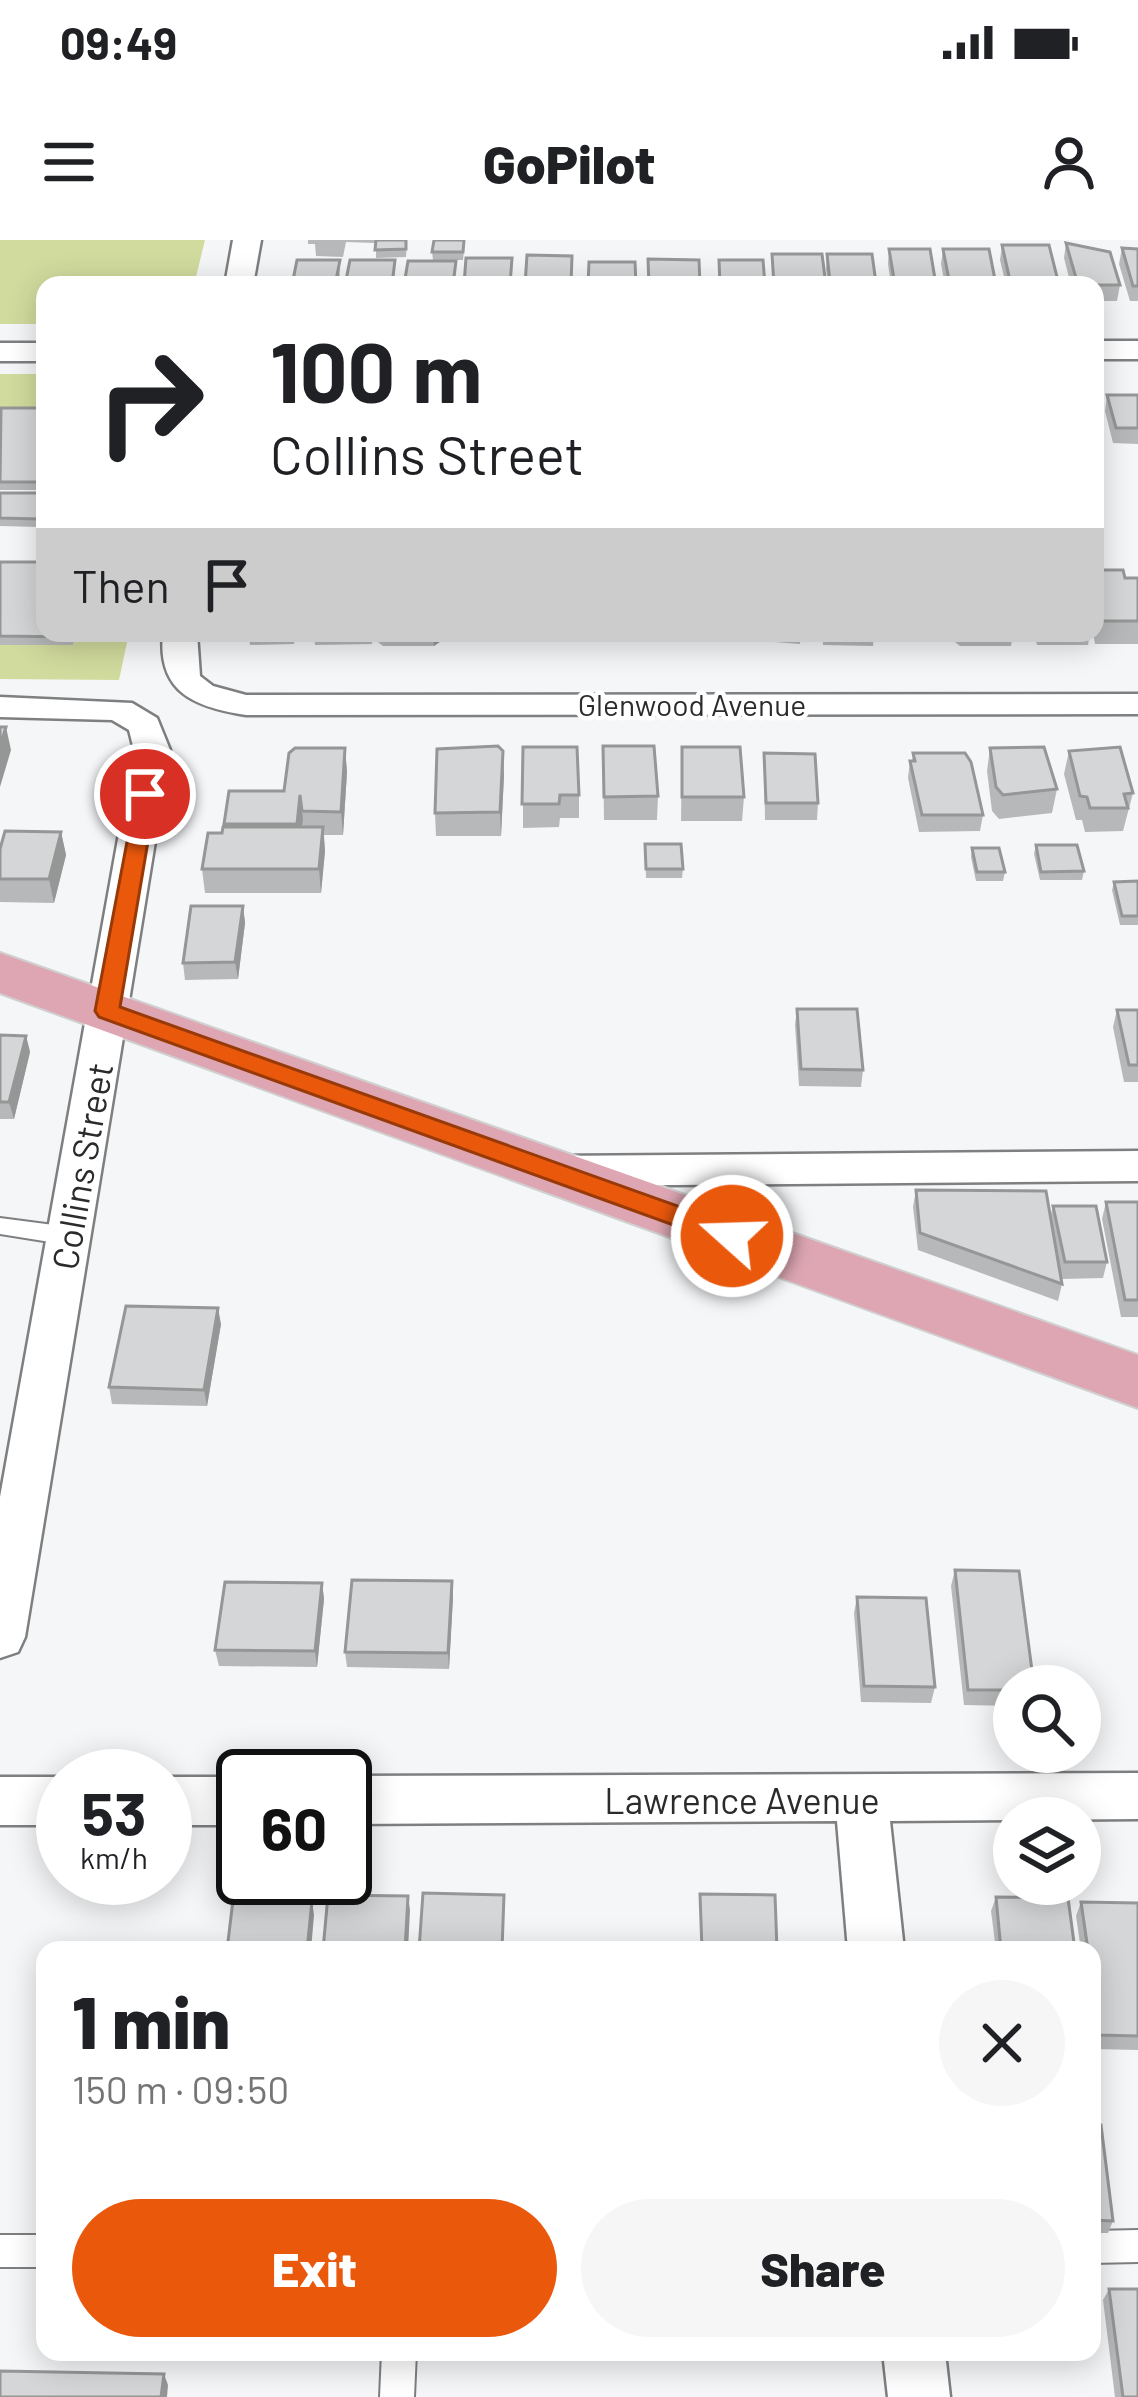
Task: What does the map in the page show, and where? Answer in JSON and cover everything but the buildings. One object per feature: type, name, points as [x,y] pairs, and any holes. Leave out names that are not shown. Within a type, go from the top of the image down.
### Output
[{"type":"main road","points":[[0,972],[1138,1382]]},
{"type":"street","points":[[241,276],[247,240]]},
{"type":"street","points":[[1104,350],[1138,350]]},
{"type":"street","points":[[0,352],[36,352]]},
{"type":"street","name":"Glenwood Avenue","points":[[179,642],[176,662],[187,684],[216,699],[246,705],[1138,704]]},
{"type":"street","name":"Collins Street","points":[[0,707],[120,710],[145,724],[152,750],[69,1236],[15,1465],[0,1637]]},
{"type":"street","points":[[552,1171],[1138,1166]]},
{"type":"street","name":"Lawrence Avenue","points":[[372,1800],[1138,1796]]},
{"type":"street","points":[[861,1798],[875,1941]]},
{"type":"street","points":[[0,1801],[36,1801]]},
{"type":"street","points":[[915,2361],[919,2397]]},
{"type":"lane","points":[[0,1226],[69,1236]]},
{"type":"lane","points":[[1101,2247],[1138,2246]]},
{"type":"lane","points":[[0,2251],[36,2251]]},
{"type":"lane","points":[[398,2397],[399,2361]]},
{"type":"green space","points":[[0,240],[205,240],[196,276],[36,276],[36,324],[0,324]]},
{"type":"green space","points":[[0,374],[36,374],[36,418],[0,424]]},
{"type":"green space","points":[[127,642],[119,680],[0,679],[0,645]]},
{"type":"route","points":[[145,794],[107,1011],[732,1236]]}]
